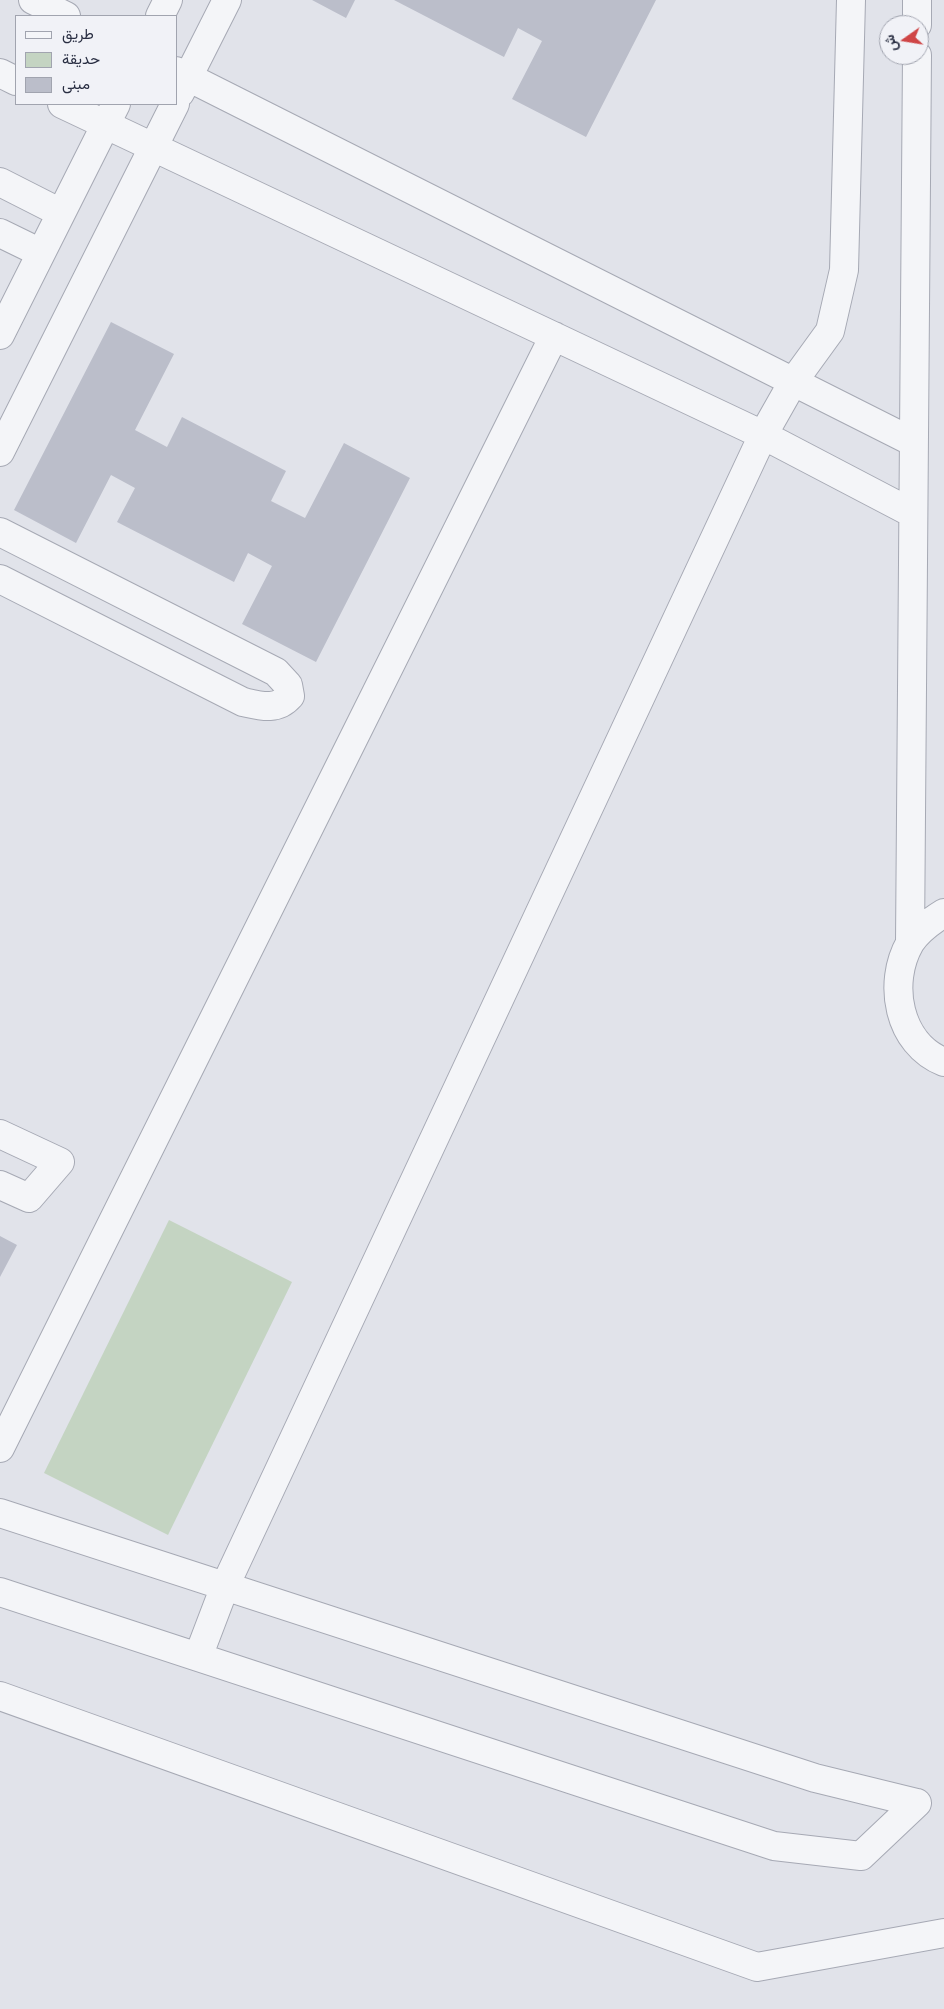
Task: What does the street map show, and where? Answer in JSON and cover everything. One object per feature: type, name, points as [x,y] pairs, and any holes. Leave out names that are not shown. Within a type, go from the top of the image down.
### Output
[{"type":"street","points":[[33,0],[64,15]]},
{"type":"street","points":[[160,15],[168,0]]},
{"type":"street","points":[[178,93],[182,74],[227,0]]},
{"type":"street","points":[[198,1657],[225,1586],[763,435],[794,382],[830,331],[844,270],[852,0]]},
{"type":"street","points":[[917,0],[917,15]]},
{"type":"street","points":[[910,942],[917,65]]},
{"type":"street","points":[[0,73],[15,80]]},
{"type":"street","points":[[182,74],[913,442]]},
{"type":"street","points":[[67,105],[110,114],[154,146],[763,435],[912,513]]},
{"type":"street","points":[[0,452],[174,105]]},
{"type":"street","points":[[0,335],[110,114]]},
{"type":"street","points":[[0,182],[61,213]]},
{"type":"street","points":[[0,233],[41,253]]},
{"type":"street","points":[[0,1448],[554,336]]},
{"type":"street","points":[[0,532],[276,672],[288,685],[290,696],[283,704],[266,707],[243,702],[0,579]]},
{"type":"street","points":[[944,912],[925,925],[910,942],[900,966],[897,993],[903,1019],[916,1042],[936,1059],[944,1062]]},
{"type":"street","points":[[0,1134],[60,1162],[28,1198],[0,1185]]},
{"type":"street","points":[[0,1513],[815,1778],[917,1803],[861,1856],[774,1846],[0,1592]]},
{"type":"street","points":[[0,1696],[757,1966],[944,1933]]},
{"type":"green space","points":[[169,1220],[292,1282],[168,1535],[44,1473]]},
{"type":"building","points":[[312,0],[355,0],[346,18]]},
{"type":"building","points":[[394,0],[656,0],[586,137],[512,99],[542,41],[518,28],[504,57]]},
{"type":"building","points":[[111,322],[174,354],[135,430],[167,447],[182,417],[286,471],[271,501],[305,518],[344,443],[410,478],[316,662],[242,624],[272,566],[248,553],[234,582],[117,522],[135,488],[111,475],[76,543],[14,510]]},
{"type":"building","points":[[0,1236],[17,1245],[0,1277]]}]
